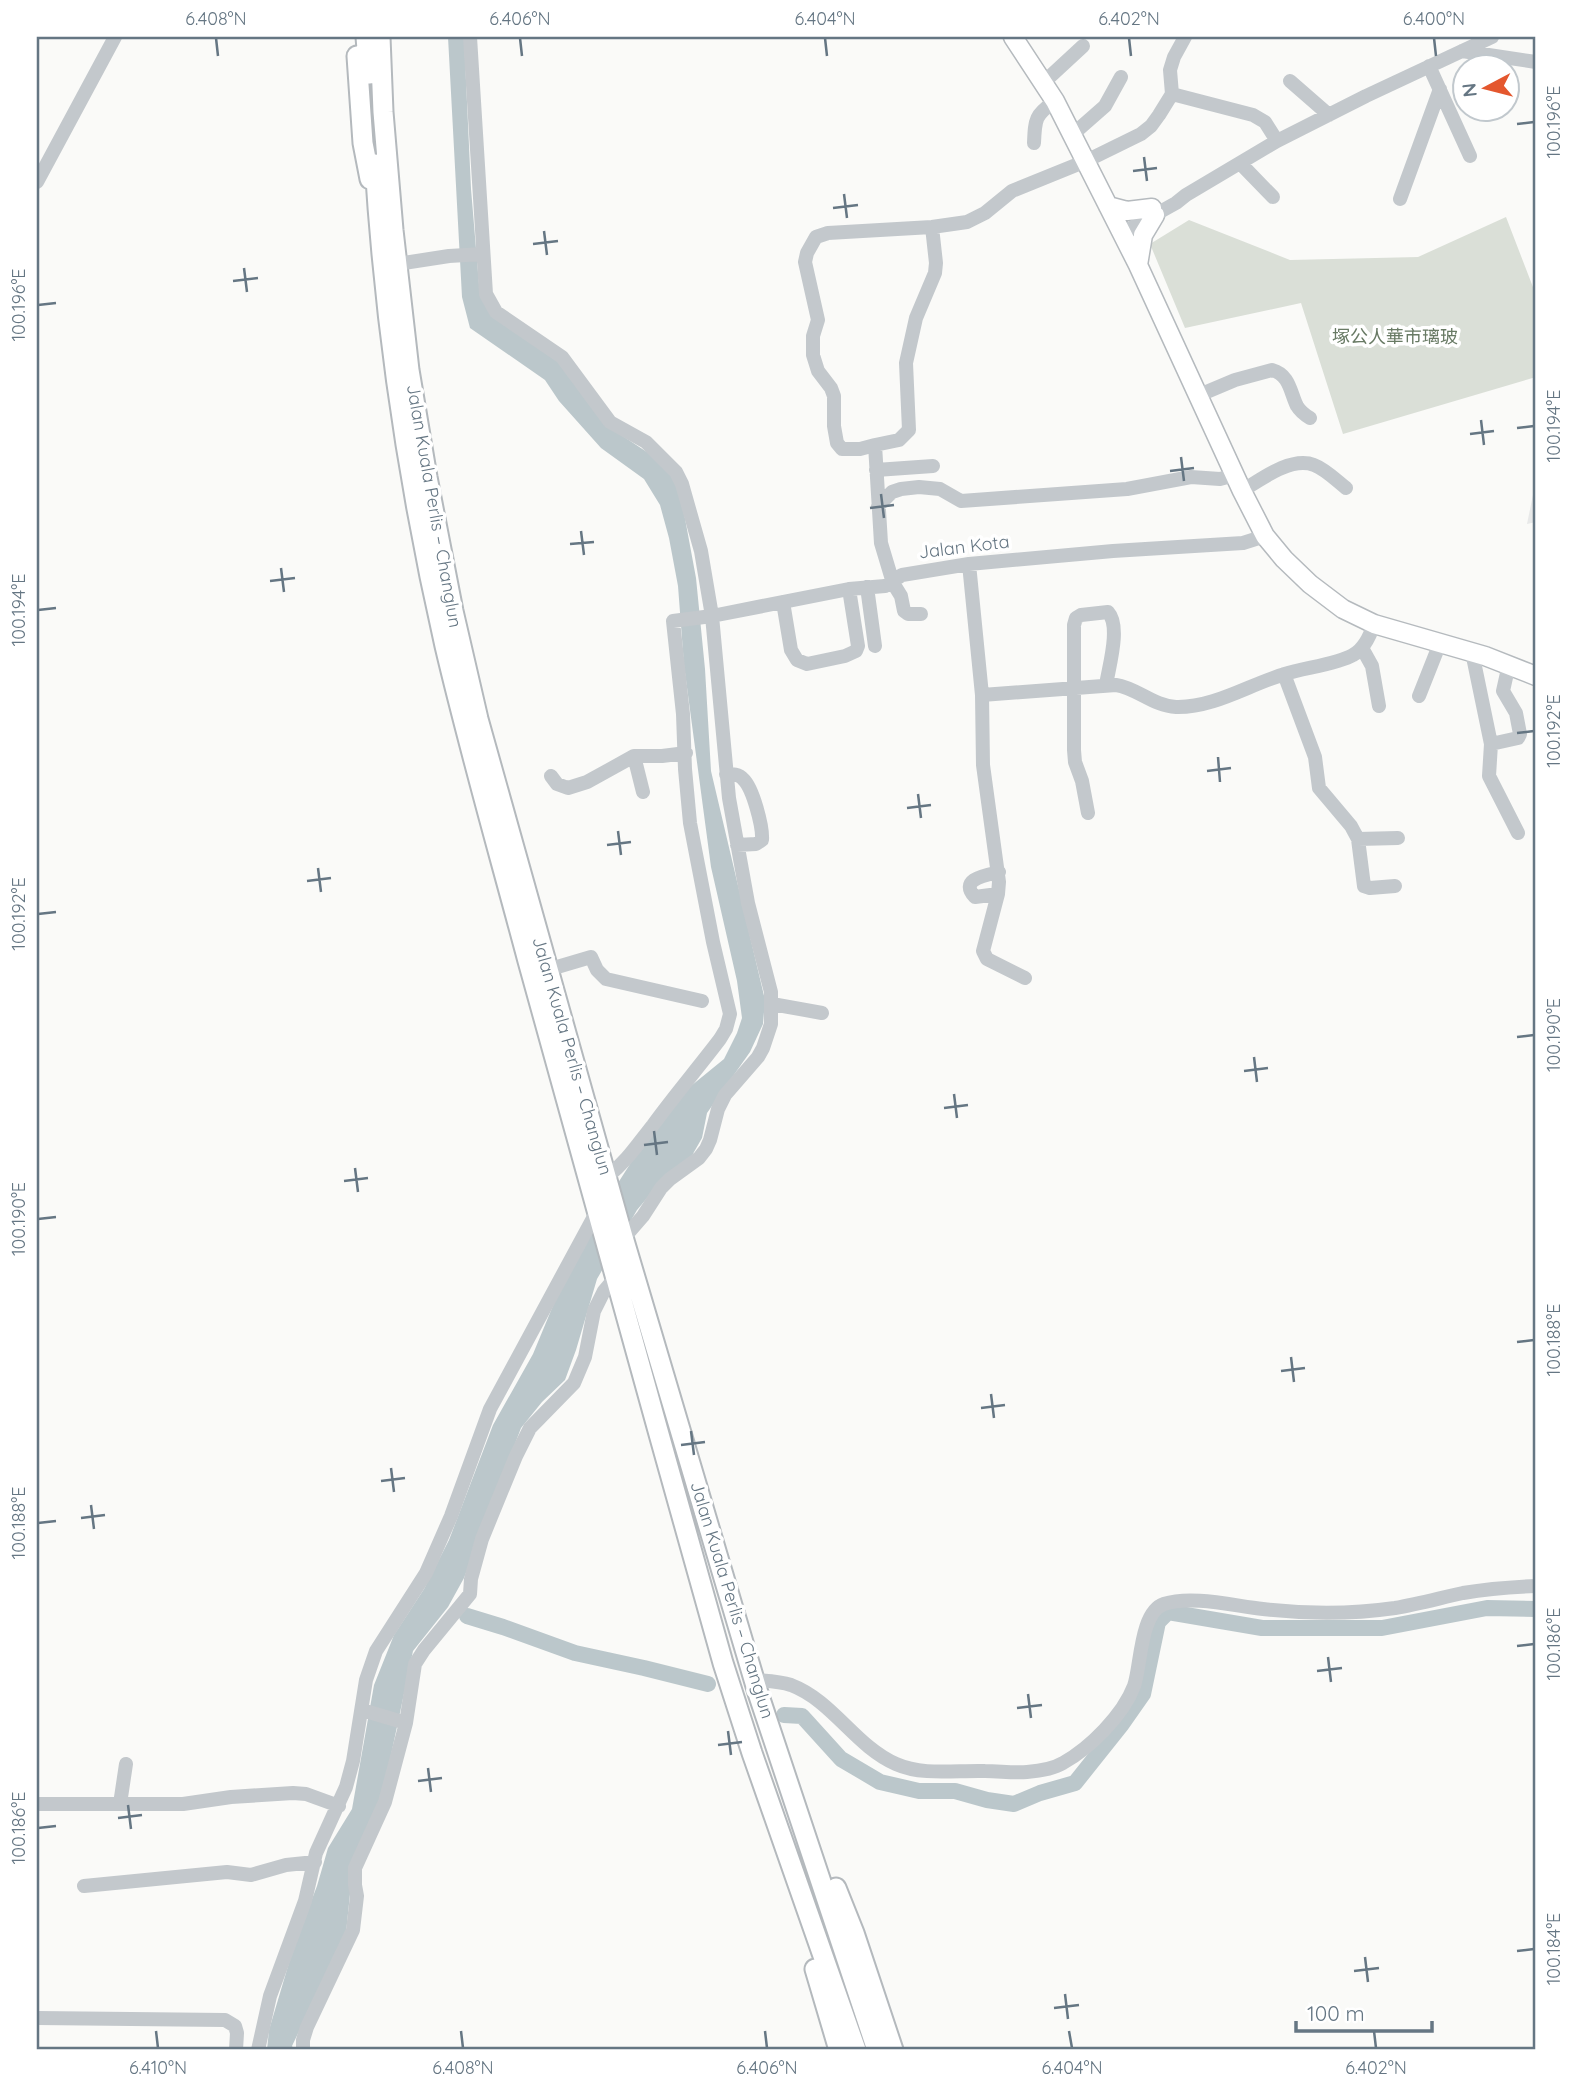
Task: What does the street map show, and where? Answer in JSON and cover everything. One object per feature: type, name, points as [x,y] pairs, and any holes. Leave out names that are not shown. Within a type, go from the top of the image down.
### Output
[{"type":"highway","points":[[356,37],[363,143],[379,232]]},
{"type":"highway","name":"Jalan Kuala Perlis – Changlun","points":[[366,37],[379,232],[393,358],[411,476],[444,643],[597,1213],[731,1687],[856,2050]]},
{"type":"highway","name":"Jalan Kuala Perlis – Changlun","points":[[380,37],[383,112],[410,370],[461,651],[495,785],[623,1238],[761,1702],[877,2050]]},
{"type":"highway","points":[[761,1702],[854,1933],[893,2050]]},
{"type":"highway","points":[[755,1763],[837,2046]]},
{"type":"main road","points":[[1013,37],[1055,101],[1086,161],[1138,265],[1265,536],[1310,584],[1343,609],[1374,624],[1472,652],[1536,676]]},
{"type":"main road","points":[[1108,206],[1127,211],[1154,212],[1143,235],[1138,265]]},
{"type":"street","points":[[37,182],[115,37]]},
{"type":"street","points":[[470,37],[480,254],[486,294],[496,312],[562,357],[610,422],[646,442],[676,472],[687,499],[701,551],[726,774],[737,845],[772,1004],[771,1024],[763,1048],[758,1058],[725,1095],[706,1149],[699,1158],[661,1188],[643,1216],[623,1238]]},
{"type":"street","points":[[932,228],[935,272],[916,318],[907,355],[909,430],[899,440],[842,449],[837,443],[834,426],[834,396],[818,371],[813,355],[813,336],[818,320],[806,271],[807,253],[816,237],[828,233],[932,228],[975,220],[1012,191],[1086,161],[1140,134],[1151,126],[1172,94],[1170,70],[1185,37]]},
{"type":"street","points":[[1120,230],[1277,141],[1462,51],[1476,40],[1492,37]]},
{"type":"street","points":[[1044,83],[1083,46]]},
{"type":"street","points":[[1462,51],[1536,62]]},
{"type":"street","points":[[1429,66],[1470,156]]},
{"type":"street","points":[[1072,135],[1105,106],[1121,78]]},
{"type":"street","points":[[1290,80],[1329,115]]},
{"type":"street","points":[[1400,199],[1440,89]]},
{"type":"street","points":[[1172,94],[1253,115],[1265,122],[1277,141]]},
{"type":"street","points":[[1034,143],[1038,116],[1055,101]]},
{"type":"street","points":[[1240,163],[1273,197]]},
{"type":"street","points":[[397,264],[480,254]]},
{"type":"street","points":[[1198,396],[1235,380],[1272,370],[1281,373],[1291,387],[1298,407],[1310,418]]},
{"type":"street","points":[[875,445],[881,543],[904,611],[908,614],[921,614]]},
{"type":"street","points":[[878,506],[892,492],[919,487],[940,489],[961,501],[1127,489],[1191,477],[1224,479],[1238,483],[1278,469],[1308,463],[1320,468],[1346,488]]},
{"type":"street","points":[[876,470],[933,466]]},
{"type":"street","name":"Jalan Kota","points":[[686,753],[674,621],[849,589],[885,586],[902,575],[970,564],[1243,543],[1265,536]]},
{"type":"street","points":[[970,564],[982,695],[983,765],[999,872],[998,894],[982,951],[987,959],[1025,978]]},
{"type":"street","points":[[867,587],[875,646]]},
{"type":"street","points":[[783,602],[791,650],[797,660],[807,664],[856,651],[858,646],[849,589]]},
{"type":"street","points":[[1088,813],[1075,762],[1074,625],[1076,618],[1081,615],[1108,611],[1113,618],[1114,640],[1106,685]]},
{"type":"street","points":[[982,695],[1106,685],[1126,686],[1157,703],[1176,707],[1189,706],[1214,700],[1284,674],[1351,657],[1362,648],[1374,624]]},
{"type":"street","points":[[1419,696],[1440,643]]},
{"type":"street","points":[[1362,648],[1372,666],[1379,706]]},
{"type":"street","points":[[1472,652],[1491,744],[1489,776],[1518,833]]},
{"type":"street","points":[[1491,744],[1518,738],[1520,734],[1516,713],[1503,691],[1509,664]]},
{"type":"street","points":[[1284,674],[1315,757],[1319,788],[1359,839],[1364,886],[1395,886]]},
{"type":"street","points":[[551,776],[563,787],[576,786],[634,756],[662,757],[686,753],[687,801],[694,846],[730,1014],[720,1040],[608,1182]]},
{"type":"street","points":[[634,756],[643,792]]},
{"type":"street","points":[[726,774],[734,774],[745,780],[756,805],[763,835],[759,843],[737,845]]},
{"type":"street","points":[[1359,839],[1398,838]]},
{"type":"street","points":[[998,894],[975,897],[970,888],[972,881],[978,877],[999,872]]},
{"type":"street","points":[[547,970],[591,957],[597,970],[606,979],[702,1001]]},
{"type":"street","points":[[772,1004],[822,1013]]},
{"type":"street","points":[[258,2050],[270,1996],[303,1908],[321,1841],[346,1787],[365,1711],[366,1680],[376,1651],[426,1573],[451,1516],[490,1409],[597,1213]]},
{"type":"street","points":[[303,2050],[307,2027],[353,1930],[357,1896],[355,1868],[385,1802],[418,1657],[470,1594],[475,1563],[487,1522],[524,1440],[537,1419],[574,1383],[585,1357],[594,1311],[615,1276]]},
{"type":"street","points":[[761,1702],[776,1682],[802,1690],[822,1704],[877,1754],[909,1768],[925,1771],[1037,1771],[1061,1765],[1075,1755],[1099,1735],[1123,1706],[1135,1683],[1147,1626],[1152,1615],[1163,1604],[1182,1601],[1303,1612],[1370,1611],[1475,1591],[1536,1586]]},
{"type":"street","points":[[365,1711],[403,1722]]},
{"type":"street","points":[[120,1804],[126,1764]]},
{"type":"street","points":[[37,1804],[183,1804],[231,1797],[293,1793],[306,1794],[339,1805]]},
{"type":"street","points":[[84,1886],[227,1872],[251,1875],[315,1861]]},
{"type":"street","points":[[37,2018],[225,2020],[235,2026],[236,2050]]},
{"type":"shaded area","points":[[448,37],[464,37],[471,189],[480,296],[562,365],[612,429],[659,460],[679,486],[696,578],[711,771],[765,1000],[763,1024],[750,1052],[707,1113],[702,1138],[690,1159],[668,1173],[637,1210],[597,1279],[565,1380],[521,1428],[464,1578],[448,1607],[413,1651],[383,1793],[350,1894],[346,1933],[292,2046],[294,2050],[267,2050],[269,2030],[294,1946],[328,1848],[352,1809],[374,1685],[394,1635],[424,1589],[449,1540],[493,1425],[533,1354],[562,1284],[602,1208],[632,1161],[686,1090],[724,1059],[742,1018],[737,981],[711,867],[684,665],[678,586],[660,505],[644,479],[601,448],[559,401],[545,380],[470,328],[462,297]]},
{"type":"shaded area","points":[[1536,480],[1536,522],[1527,524]]},
{"type":"green space","name":"塚公人華市璃玻","points":[[1506,217],[1536,295],[1536,377],[1343,434],[1301,303],[1185,328],[1150,244],[1189,220],[1290,260],[1418,257]]},
{"type":"waterway","points":[[784,1715],[802,1716],[841,1759],[880,1782],[919,1791],[955,1791],[1014,1804],[1075,1783],[1143,1694],[1158,1622],[1168,1612],[1262,1628],[1382,1628],[1487,1608],[1536,1609]]},
{"type":"waterway","points":[[467,1616],[575,1653],[708,1684]]}]
